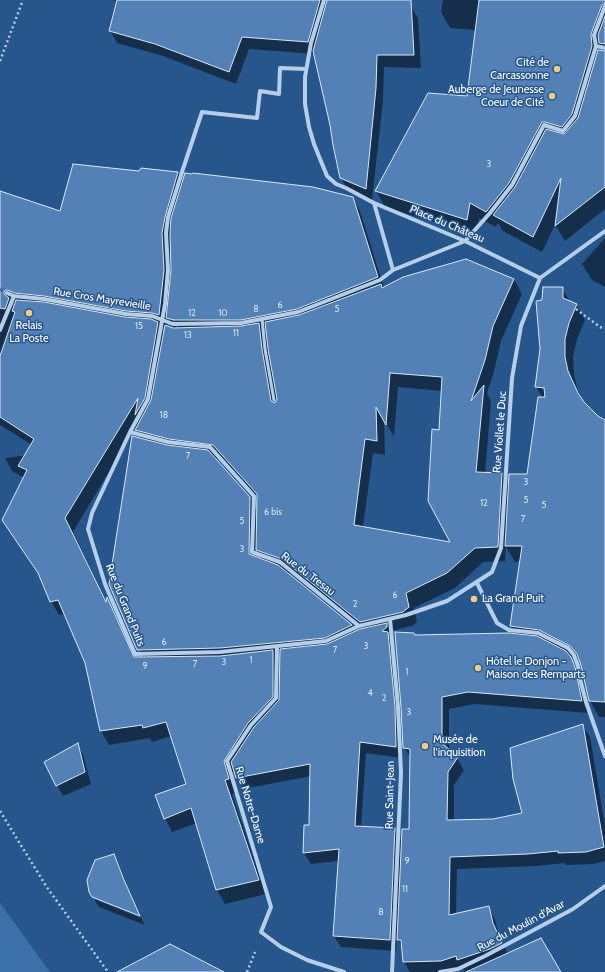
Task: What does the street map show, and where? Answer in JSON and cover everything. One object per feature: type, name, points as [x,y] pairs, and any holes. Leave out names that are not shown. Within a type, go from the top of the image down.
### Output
[{"type":"street","name":"Place du Château","points":[[324,0],[311,42],[306,69],[305,104],[314,144],[327,176],[336,184],[374,203],[465,241],[540,278]]},
{"type":"street","points":[[465,241],[512,185],[544,125],[563,131],[575,116],[596,46],[594,35],[605,6]]},
{"type":"street","points":[[596,46],[605,48]]},
{"type":"street","name":"Rue du Grand Puits","points":[[306,69],[280,68],[278,94],[260,91],[257,118],[202,112],[182,172],[168,223],[166,234],[168,270],[163,320],[148,400],[130,432],[92,513],[88,529],[105,584],[135,654],[220,652],[326,642],[359,626],[406,615],[447,601],[477,582]]},
{"type":"street","points":[[374,203],[393,270]]},
{"type":"street","points":[[540,278],[605,231]]},
{"type":"street","name":"Rue Cros Mayrevieille","points":[[7,293],[14,296],[44,299],[126,314],[152,316],[173,324],[241,323],[298,312],[380,280],[393,270],[465,241]]},
{"type":"street","name":"Rue Viollet le Duc","points":[[477,582],[492,572],[501,548],[512,378],[521,326],[540,278]]},
{"type":"street","points":[[0,330],[14,296]]},
{"type":"street","name":"Rue du Tresau","points":[[130,432],[168,442],[210,447],[254,496],[252,552],[280,562],[359,626]]},
{"type":"street","points":[[477,582],[497,623],[509,630],[538,633],[568,648],[574,655],[586,702],[605,756]]},
{"type":"street","name":"Rue Saint-Jean","points":[[390,619],[398,707],[401,773],[392,972]]},
{"type":"street","name":"Rue Notre-Dame","points":[[277,647],[276,698],[250,725],[227,761],[271,907],[261,932],[281,947],[307,960],[344,972]]},
{"type":"street","name":"Rue du Moulin d'Avar","points":[[440,972],[458,969],[505,945],[573,909],[605,886]]},
{"type":"lane","points":[[262,319],[265,349],[274,400]]},
{"type":"path","points":[[0,61],[23,0]]},
{"type":"path","points":[[576,309],[605,329]]},
{"type":"path","points":[[0,811],[46,886],[108,972]]},
{"type":"shaded area","points":[[0,903],[50,972],[0,972]]},
{"type":"building","points":[[117,0],[320,0],[308,42],[242,37],[229,72],[155,44],[109,31]]},
{"type":"building","points":[[327,0],[411,0],[414,55],[377,55],[376,88],[366,189],[340,178],[330,125],[313,51]]},
{"type":"building","points":[[479,0],[605,0],[605,3],[602,5],[591,34],[592,46],[572,114],[562,127],[542,122],[509,183],[486,212],[470,203],[467,220],[375,191],[428,93],[467,96]]},
{"type":"building","points":[[605,16],[605,44],[599,43],[598,35]]},
{"type":"building","points":[[598,50],[605,51],[605,187],[555,226],[561,178],[533,237],[493,215],[515,187],[546,129],[564,134],[578,118]]},
{"type":"building","points":[[73,164],[139,171],[141,168],[178,172],[162,233],[164,270],[159,315],[126,311],[44,296],[15,293],[7,290],[4,291],[4,294],[9,298],[5,309],[0,308],[0,191],[60,211]]},
{"type":"building","points":[[185,173],[313,187],[353,197],[378,277],[297,309],[241,320],[174,320],[166,318],[171,270],[171,218]]},
{"type":"building","points":[[466,259],[514,279],[493,326],[485,360],[471,401],[484,385],[476,472],[502,473],[498,547],[475,548],[447,573],[406,593],[409,607],[403,612],[360,622],[282,559],[256,550],[257,494],[213,445],[169,439],[135,430],[151,400],[165,325],[173,328],[241,326],[259,323],[271,401],[275,403],[277,399],[265,322],[299,315],[381,284],[382,288],[403,277]],"holes":[[[390,373],[442,377],[439,430],[432,429],[428,501],[450,542],[354,525],[365,439],[377,441],[376,407],[386,425]]]},
{"type":"building","points":[[543,287],[563,287],[563,298],[577,304],[569,323],[565,339],[565,357],[568,371],[578,393],[584,402],[598,416],[605,420],[605,702],[589,701],[581,665],[577,654],[570,646],[539,630],[510,626],[522,546],[505,546],[509,474],[527,474],[538,397],[545,397],[544,388],[535,387],[540,349],[536,301],[542,300]]},
{"type":"building","points":[[16,300],[44,302],[125,317],[151,319],[158,322],[145,398],[135,415],[138,398],[65,518],[106,602],[107,597],[134,657],[220,656],[273,650],[273,697],[248,723],[224,761],[229,779],[225,780],[259,880],[216,890],[191,808],[164,819],[155,795],[186,784],[166,722],[143,728],[142,725],[100,731],[85,663],[58,600],[50,602],[38,573],[2,520],[27,470],[18,466],[34,439],[0,417],[0,356],[15,312],[12,311]]},
{"type":"building","points":[[132,436],[167,445],[208,450],[250,497],[249,554],[278,565],[352,625],[325,638],[220,648],[137,650],[109,584]]},
{"type":"building","points":[[387,623],[387,627],[382,631],[388,632],[395,707],[396,747],[360,742],[355,826],[395,828],[390,940],[333,936],[339,849],[303,853],[304,825],[309,825],[310,764],[236,778],[231,762],[254,727],[279,700],[280,649],[327,644],[360,629]]},
{"type":"building","points":[[395,632],[414,633],[415,635],[509,633],[537,636],[566,651],[571,657],[575,667],[582,701],[468,692],[442,697],[442,743],[458,757],[448,772],[447,820],[493,819],[522,813],[513,779],[510,748],[583,724],[604,847],[586,852],[558,853],[558,851],[528,854],[450,857],[449,915],[489,906],[493,923],[502,943],[490,949],[457,960],[456,956],[441,961],[403,962],[401,940],[397,940],[402,829],[409,829],[410,749],[403,748]]},
{"type":"building","points":[[78,743],[85,772],[56,786],[44,762]]},
{"type":"building","points":[[114,854],[140,916],[92,897],[89,892],[87,880],[95,860]]},
{"type":"building","points":[[541,938],[561,972],[466,972]]},
{"type":"building","points":[[170,944],[224,972],[117,972]]},
{"type":"tunnel","points":[[0,289],[7,293]]},
{"type":"place","name":"Cité de Carcassonne","points":[[557,69]]},
{"type":"place","name":"Auberge de Jeunesse Coeur de Cité","points":[[552,96]]},
{"type":"place","name":"Relais La Poste","points":[[29,313]]},
{"type":"place","name":"La Grand Puit","points":[[474,599]]},
{"type":"place","name":"Hôtel le Donjon - Maison des Remparts","points":[[478,668]]},
{"type":"place","name":"Musée de l'inquisition","points":[[425,746]]}]
